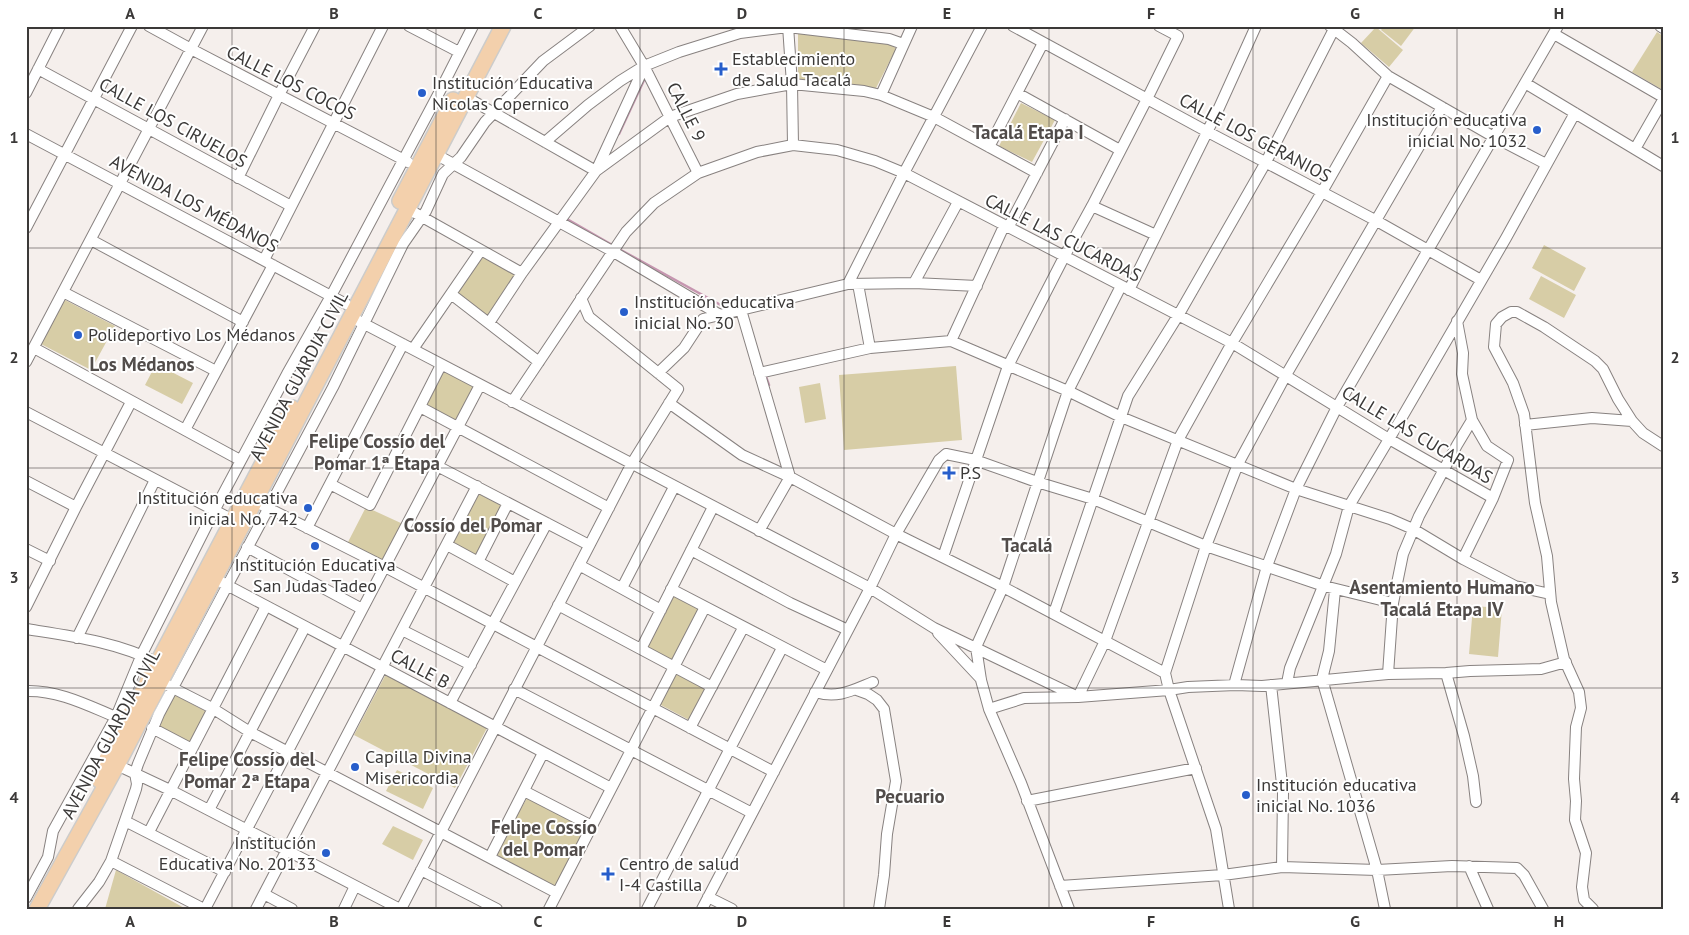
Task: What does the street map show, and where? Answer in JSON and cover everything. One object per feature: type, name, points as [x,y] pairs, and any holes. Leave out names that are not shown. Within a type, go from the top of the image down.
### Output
[{"type":"highway","name":"AVENIDA GUARDIA CIVIL","points":[[354,315],[418,168],[492,26]]},
{"type":"highway","name":"AVENIDA GUARDIA CIVIL","points":[[38,909],[117,765],[166,685],[220,582],[256,502],[503,26]]},
{"type":"highway","name":"AVENIDA GUARDIA CIVIL","points":[[70,848],[108,757],[233,520],[256,502]]},
{"type":"street","points":[[26,93],[60,26]]},
{"type":"street","points":[[26,228],[132,26]]},
{"type":"street","name":"CALLE LOS COCOS","points":[[149,26],[418,168]]},
{"type":"street","points":[[26,362],[203,26]]},
{"type":"street","points":[[238,178],[316,26]]},
{"type":"street","points":[[264,260],[383,26]]},
{"type":"street","points":[[409,26],[459,52]]},
{"type":"street","points":[[26,898],[48,857],[53,831],[116,717],[142,654],[240,460],[331,296],[473,26]]},
{"type":"street","points":[[354,315],[422,218],[443,174],[455,164],[485,122],[543,61],[590,26]]},
{"type":"street","name":"CALLE 9","points":[[620,26],[644,66],[698,173]]},
{"type":"street","points":[[881,95],[912,26]]},
{"type":"street","points":[[870,348],[853,284],[904,173],[982,26]]},
{"type":"street","name":"CALLE LOS GERANIOS","points":[[1013,26],[1375,220],[1481,280]]},
{"type":"street","points":[[944,558],[975,460],[1008,366],[1178,36],[1159,26]]},
{"type":"street","points":[[1069,909],[989,709],[976,647],[1003,587],[1068,391],[1156,235],[1256,26]]},
{"type":"street","points":[[545,142],[588,105],[644,66],[679,52],[740,33],[788,27],[889,39],[903,44]]},
{"type":"street","points":[[788,27],[792,84],[792,145]]},
{"type":"street","points":[[1054,613],[1128,396],[1179,314],[1266,162],[1332,27],[1388,76],[1494,137],[1546,164]]},
{"type":"street","points":[[1234,685],[1267,566],[1296,488],[1337,407],[1556,30],[1663,98],[1635,149]]},
{"type":"street","points":[[989,147],[1043,43]]},
{"type":"street","points":[[490,323],[522,273],[596,171],[644,66]]},
{"type":"street","name":"CALLE LOS CIRUELOS","points":[[38,69],[291,206]]},
{"type":"street","points":[[1078,697],[1105,641],[1178,440],[1232,343],[1322,192],[1388,76]]},
{"type":"street","points":[[1525,83],[1663,166]]},
{"type":"street","points":[[596,171],[670,117],[737,94],[792,84],[864,91],[881,95],[934,118],[1037,173]]},
{"type":"street","points":[[1017,93],[1120,150]]},
{"type":"street","points":[[466,97],[596,171]]},
{"type":"street","points":[[1229,909],[1216,829],[1165,673],[1206,546],[1238,464],[1286,375],[1442,107]]},
{"type":"street","points":[[1287,683],[1290,668],[1336,554],[1348,506],[1481,280],[1574,112]]},
{"type":"street","points":[[951,341],[1006,227],[1065,119]]},
{"type":"street","name":"AVENIDA LOS MÉDANOS","points":[[26,134],[331,296],[354,315],[441,365],[870,588],[934,628]]},
{"type":"street","name":"CALLE LAS CUCARDAS","points":[[612,251],[626,232],[654,203],[698,173],[757,152],[792,145],[837,150],[875,161],[904,173],[1064,257],[1179,314],[1232,343],[1389,439],[1493,498]]},
{"type":"street","points":[[437,155],[612,251],[720,315]]},
{"type":"street","points":[[914,283],[958,202]]},
{"type":"street","points":[[1092,206],[1156,235]]},
{"type":"street","points":[[408,209],[522,273]]},
{"type":"street","points":[[91,240],[243,322]]},
{"type":"street","points":[[413,349],[481,250]]},
{"type":"street","points":[[512,402],[612,251]]},
{"type":"street","points":[[185,430],[273,265]]},
{"type":"street","points":[[658,373],[684,348],[703,319],[853,284],[914,283],[977,286]]},
{"type":"street","points":[[64,292],[216,372]]},
{"type":"street","points":[[451,294],[539,362]]},
{"type":"street","points":[[117,765],[170,790],[400,909],[589,545],[632,465],[678,389],[589,317],[581,298]]},
{"type":"street","points":[[741,310],[790,477],[759,531]]},
{"type":"street","points":[[1593,909],[1584,900],[1582,886],[1586,853],[1575,820],[1576,727],[1581,708],[1579,692],[1566,662],[1556,628],[1550,594],[1547,556],[1534,503],[1524,414],[1513,383],[1494,347],[1496,324],[1502,317],[1511,312],[1517,312],[1544,327],[1595,361],[1603,369],[1618,400],[1632,421],[1643,432],[1663,446]]},
{"type":"street","points":[[1457,321],[1463,353],[1462,374],[1472,420],[1487,446],[1508,460],[1493,498],[1463,559]]},
{"type":"street","points":[[759,373],[870,348],[951,341],[1068,391],[1121,417],[1296,488],[1414,529],[1463,559],[1515,586],[1550,594]]},
{"type":"street","points":[[307,528],[403,344]]},
{"type":"street","points":[[34,348],[240,460]]},
{"type":"street","points":[[330,484],[370,505],[441,365]]},
{"type":"street","points":[[111,861],[205,909],[480,386]]},
{"type":"street","points":[[26,607],[131,402]]},
{"type":"street","points":[[668,403],[742,455],[790,477],[896,534],[1054,613],[1165,673]]},
{"type":"street","points":[[420,407],[609,508]]},
{"type":"street","points":[[26,412],[233,520]]},
{"type":"street","points":[[1525,425],[1592,418],[1632,421]]},
{"type":"street","points":[[1388,674],[1393,602],[1403,554],[1443,470],[1472,420]]},
{"type":"street","points":[[702,909],[870,588],[896,534],[942,457],[946,454],[975,460],[1093,499],[1206,546],[1335,590],[1393,602]]},
{"type":"street","points":[[439,467],[589,545]]},
{"type":"street","points":[[77,638],[155,480]]},
{"type":"street","points":[[26,481],[76,507]]},
{"type":"street","points":[[256,909],[478,486]]},
{"type":"street","points":[[622,588],[674,487]]},
{"type":"street","points":[[220,582],[247,547],[256,502],[385,567],[774,772]]},
{"type":"street","points":[[478,562],[508,502]]},
{"type":"street","points":[[641,649],[713,507]]},
{"type":"street","points":[[450,703],[547,523]]},
{"type":"street","points":[[447,545],[516,582]]},
{"type":"street","points":[[247,547],[362,610]]},
{"type":"street","points":[[26,549],[50,561]]},
{"type":"street","points":[[691,550],[790,603],[848,630]]},
{"type":"street","points":[[579,565],[661,610]]},
{"type":"street","name":"CALLE B","points":[[220,582],[611,788]]},
{"type":"street","points":[[671,589],[827,670]]},
{"type":"street","points":[[1335,590],[1330,651],[1322,679],[1377,870],[1385,909]]},
{"type":"street","points":[[558,605],[712,687]]},
{"type":"street","points":[[149,832],[266,606]]},
{"type":"street","points":[[548,909],[705,607]]},
{"type":"street","points":[[209,810],[305,626]]},
{"type":"street","points":[[690,728],[743,628]]},
{"type":"street","points":[[934,628],[1078,697]]},
{"type":"street","points":[[934,628],[982,680]]},
{"type":"street","points":[[26,629],[77,638],[142,654],[158,663]]},
{"type":"street","points":[[402,630],[471,665]]},
{"type":"street","points":[[647,909],[782,648]]},
{"type":"street","points":[[989,709],[1024,698],[1078,697],[1188,687],[1271,685],[1388,674],[1541,669],[1566,662]]},
{"type":"street","points":[[1446,673],[1464,736],[1473,776],[1476,802]]},
{"type":"street","points":[[815,692],[828,695],[857,690],[873,682]]},
{"type":"street","points":[[78,909],[99,882],[111,861],[136,789],[135,773],[166,685],[212,708],[250,732],[557,892]]},
{"type":"street","points":[[1271,685],[1283,793],[1282,867]]},
{"type":"street","points":[[514,689],[752,813]]},
{"type":"street","points":[[857,690],[877,700],[884,709],[896,781],[887,834],[879,909]]},
{"type":"street","points":[[26,691],[48,693],[71,699],[116,717]]},
{"type":"street","points":[[152,728],[192,749]]},
{"type":"street","points":[[490,857],[543,753]]},
{"type":"street","points":[[1027,800],[1196,768]]},
{"type":"street","points":[[524,791],[592,826]]},
{"type":"street","points":[[125,821],[225,872]]},
{"type":"street","points":[[1469,866],[1488,909]]},
{"type":"street","points":[[1060,886],[1223,875],[1282,867],[1377,870],[1469,866],[1517,868],[1524,875],[1542,909]]},
{"type":"street","points":[[421,870],[497,909]]},
{"type":"street","points":[[344,909],[356,886]]},
{"type":"street","points":[[264,894],[292,909]]},
{"type":"street","points":[[708,897],[732,909]]},
{"type":"shaded area","points":[[1384,26],[1416,26],[1401,46],[1381,30]]},
{"type":"shaded area","points":[[1376,27],[1403,50],[1389,67],[1361,43]]},
{"type":"shaded area","points":[[1657,32],[1663,36],[1663,90],[1632,72]]},
{"type":"shaded area","points":[[798,33],[892,44],[896,49],[875,90],[798,80]]},
{"type":"shaded area","points":[[1021,103],[1055,120],[1032,162],[999,146]]},
{"type":"shaded area","points":[[1544,245],[1586,268],[1574,291],[1532,268]]},
{"type":"shaded area","points":[[483,254],[518,275],[490,318],[455,295]]},
{"type":"shaded area","points":[[1541,276],[1576,295],[1564,318],[1529,299]]},
{"type":"shaded area","name":"Polideportivo Los Médanos","points":[[65,300],[115,326],[91,370],[41,344]]},
{"type":"shaded area","points":[[156,364],[193,383],[182,404],[145,385]]},
{"type":"shaded area","points":[[956,366],[962,440],[844,450],[839,375]]},
{"type":"shaded area","points":[[443,371],[475,387],[457,423],[424,406]]},
{"type":"shaded area","points":[[820,383],[826,419],[805,423],[799,387]]},
{"type":"shaded area","points":[[479,494],[504,507],[477,559],[452,545]]},
{"type":"shaded area","points":[[366,507],[403,524],[384,561],[347,544]]},
{"type":"shaded area","points":[[674,593],[702,608],[673,662],[645,647]]},
{"type":"shaded area","points":[[1473,606],[1502,608],[1498,657],[1469,654]]},
{"type":"shaded area","points":[[386,674],[487,728],[455,788],[354,735]]},
{"type":"shaded area","points":[[676,674],[707,690],[691,721],[659,704]]},
{"type":"shaded area","points":[[173,694],[207,712],[190,744],[157,726]]},
{"type":"shaded area","points":[[397,770],[433,788],[423,809],[386,791]]},
{"type":"shaded area","points":[[527,798],[587,828],[554,888],[494,856]]},
{"type":"shaded area","points":[[393,826],[423,840],[413,860],[382,844]]},
{"type":"shaded area","points":[[116,870],[186,909],[105,909]]},
{"type":"waterway","points":[[619,134],[645,78]]},
{"type":"waterway","points":[[568,217],[567,219],[614,246]]},
{"type":"waterway","points":[[619,249],[728,309]]},
{"type":"waterway","points":[[765,374],[769,385]]},
{"type":"place","name":"Establecimiento de Salud Tacalá","points":[[721,69]]},
{"type":"place","name":"Institución Educativa Nicolas Copernico","points":[[422,93]]},
{"type":"place","name":"Institución educativa inicial No. 1032","points":[[1537,130]]},
{"type":"place","name":"Institución educativa inicial No. 30","points":[[624,312]]},
{"type":"place","name":"Polideportivo Los Médanos","points":[[78,335]]},
{"type":"place","name":"P.S","points":[[949,473]]},
{"type":"place","name":"Institución educativa inicial No. 742","points":[[308,508]]},
{"type":"place","name":"Institución Educativa San Judas Tadeo","points":[[315,546]]},
{"type":"place","name":"Capilla Divina Misericordia","points":[[355,767]]},
{"type":"place","name":"Institución educativa inicial No. 1036","points":[[1246,795]]},
{"type":"place","name":"Institución Educativa No. 20133","points":[[326,853]]},
{"type":"place","name":"Centro de salud I-4 Castilla","points":[[608,874]]},
{"type":"district","name":"Tacalá Etapa I","points":[[1028,132]]},
{"type":"district","name":"Los Médanos","points":[[142,364]]},
{"type":"district","name":"Felipe Cossío del Pomar 1ª Etapa","points":[[377,452]]},
{"type":"district","name":"Cossío del Pomar","points":[[473,525]]},
{"type":"district","name":"Tacalá","points":[[1027,545]]},
{"type":"district","name":"Asentamiento Humano Tacalá Etapa IV","points":[[1442,598]]},
{"type":"district","name":"Felipe Cossío del Pomar 2ª Etapa","points":[[247,770]]},
{"type":"district","name":"Pecuario","points":[[910,796]]},
{"type":"district","name":"Felipe Cossío del Pomar","points":[[544,838]]}]
